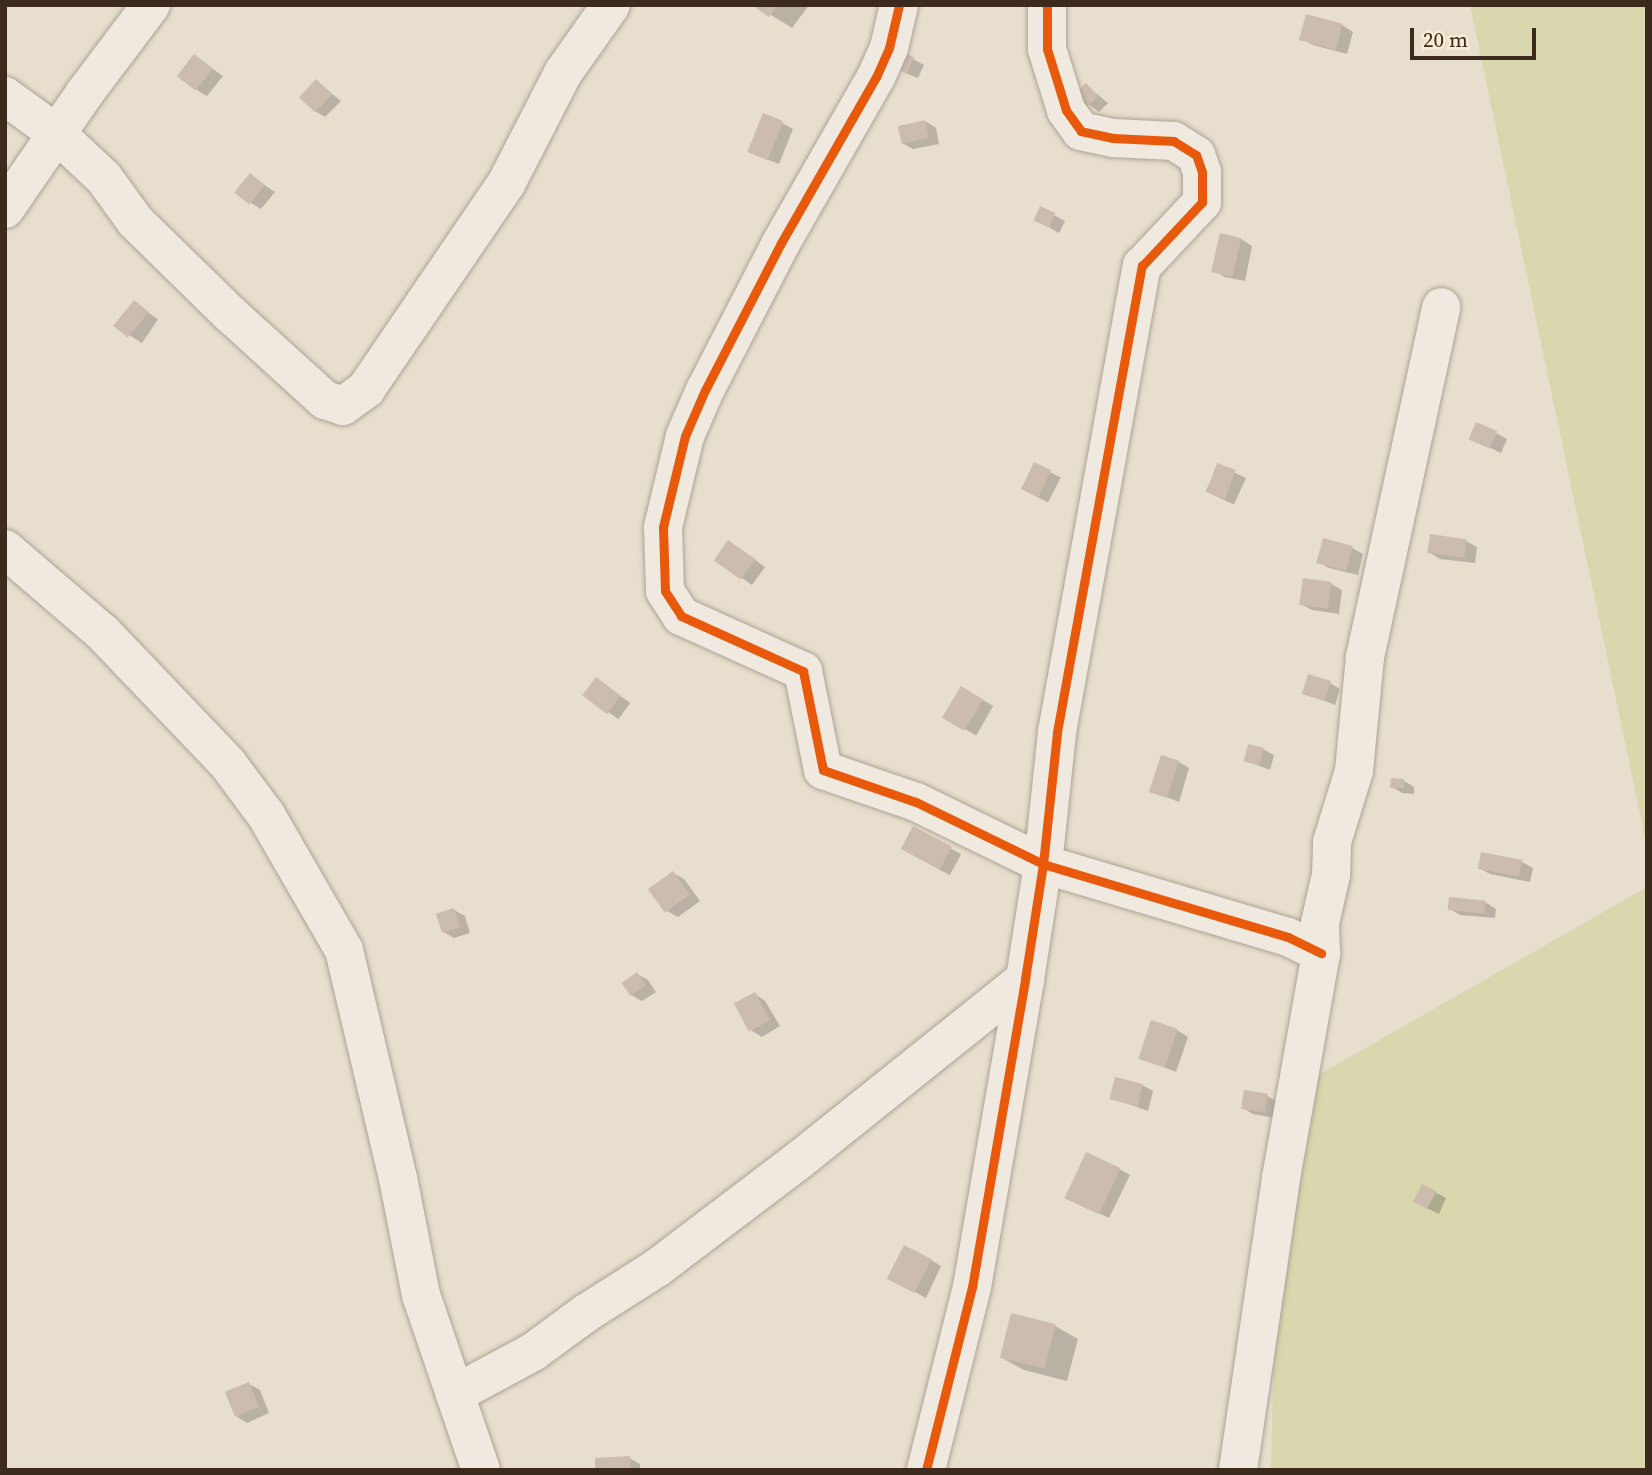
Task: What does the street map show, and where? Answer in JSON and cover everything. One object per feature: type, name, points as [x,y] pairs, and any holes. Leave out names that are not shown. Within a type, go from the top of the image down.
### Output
[{"type":"street","points":[[5,209],[55,133],[151,5]]},
{"type":"street","points":[[5,96],[55,133],[104,178],[135,221],[229,313],[325,400],[343,406],[366,389],[500,193],[563,73],[611,5]]},
{"type":"street","points":[[899,5],[889,48],[876,77],[781,243],[705,390],[685,436],[663,527],[665,591],[681,616],[803,671],[823,770],[916,802],[1043,864],[1288,937],[1321,953]]},
{"type":"street","points":[[926,1470],[971,1287],[1043,864],[1057,732],[1142,265],[1202,202],[1202,172],[1196,155],[1174,141],[1113,138],[1081,131],[1066,110],[1047,49],[1046,5]]},
{"type":"street","points":[[1238,1470],[1279,1191],[1321,953],[1320,923],[1331,875],[1332,842],[1354,771],[1366,657],[1441,307]]},
{"type":"street","points":[[5,549],[103,633],[228,764],[266,815],[344,950],[398,1178],[421,1295],[481,1470]]},
{"type":"street","points":[[455,1394],[533,1352],[586,1313],[657,1268],[798,1161],[1025,979]]},
{"type":"green space","points":[[1470,5],[1647,5],[1647,847]]},
{"type":"green space","points":[[1647,887],[1647,1470],[1271,1470],[1280,1097]]},
{"type":"building","points":[[752,5],[778,5],[769,17]]},
{"type":"building","points":[[1306,14],[1343,24],[1336,50],[1299,40]]},
{"type":"building","points":[[899,51],[914,57],[907,74],[892,68]]},
{"type":"building","points":[[194,54],[213,69],[196,91],[177,76]]},
{"type":"building","points":[[316,79],[332,94],[315,112],[299,97]]},
{"type":"building","points":[[1086,83],[1098,96],[1086,108],[1074,95]]},
{"type":"building","points":[[763,113],[783,121],[768,160],[747,152]]},
{"type":"building","points":[[925,120],[929,138],[902,144],[898,126]]},
{"type":"building","points":[[250,173],[265,185],[249,204],[234,192]]},
{"type":"building","points":[[1040,206],[1056,213],[1049,228],[1033,221]]},
{"type":"building","points":[[1220,233],[1241,238],[1232,277],[1211,272]]},
{"type":"building","points":[[134,300],[149,312],[128,338],[113,326]]},
{"type":"building","points":[[1476,422],[1497,431],[1490,448],[1469,439]]},
{"type":"building","points":[[1034,462],[1051,470],[1039,497],[1021,489]]},
{"type":"building","points":[[1217,463],[1236,470],[1225,499],[1206,492]]},
{"type":"building","points":[[1430,534],[1467,539],[1464,558],[1427,553]]},
{"type":"building","points":[[1323,538],[1353,546],[1346,571],[1316,563]]},
{"type":"building","points":[[728,540],[755,559],[741,579],[714,560]]},
{"type":"building","points":[[1303,578],[1332,582],[1328,609],[1299,605]]},
{"type":"building","points":[[1308,674],[1331,681],[1325,701],[1302,694]]},
{"type":"building","points":[[596,677],[621,696],[607,714],[582,695]]},
{"type":"building","points":[[961,686],[983,699],[964,731],[942,718]]},
{"type":"building","points":[[1248,744],[1264,748],[1259,765],[1244,761]]},
{"type":"building","points":[[1161,755],[1179,761],[1167,798],[1149,792]]},
{"type":"building","points":[[1391,778],[1404,779],[1404,788],[1390,788]]},
{"type":"building","points":[[913,826],[952,847],[940,870],[901,849]]},
{"type":"building","points":[[1481,852],[1522,860],[1519,877],[1478,869]]},
{"type":"building","points":[[673,871],[690,894],[665,913],[648,889]]},
{"type":"building","points":[[1449,897],[1486,901],[1484,914],[1448,910]]},
{"type":"building","points":[[454,908],[460,927],[442,933],[436,914]]},
{"type":"building","points":[[637,972],[646,985],[631,996],[621,983]]},
{"type":"building","points":[[755,992],[770,1020],[749,1032],[734,1003]]},
{"type":"building","points":[[1151,1020],[1178,1029],[1165,1068],[1138,1059]]},
{"type":"building","points":[[1115,1077],[1143,1084],[1138,1106],[1109,1099]]},
{"type":"building","points":[[1244,1090],[1268,1094],[1265,1113],[1241,1109]]},
{"type":"building","points":[[1086,1152],[1120,1168],[1099,1214],[1064,1198]]},
{"type":"building","points":[[1422,1184],[1436,1191],[1427,1209],[1413,1202]]},
{"type":"building","points":[[904,1245],[932,1259],[914,1293],[887,1279]]},
{"type":"building","points":[[1011,1313],[1056,1324],[1045,1369],[1000,1358]]},
{"type":"building","points":[[249,1382],[259,1407],[235,1417],[225,1392]]},
{"type":"building","points":[[630,1456],[630,1470],[595,1470],[595,1458]]},
{"type":"cycle path","points":[[899,5],[889,48],[876,77],[781,243],[705,390],[685,436],[663,527],[665,591],[681,616],[803,671],[823,770],[916,802],[1043,864],[1288,937],[1321,953]]},
{"type":"cycle path","points":[[926,1470],[972,1287],[1043,864],[1057,732],[1142,266],[1202,202],[1202,172],[1196,155],[1174,141],[1113,138],[1081,131],[1066,110],[1047,49],[1047,5]]}]
